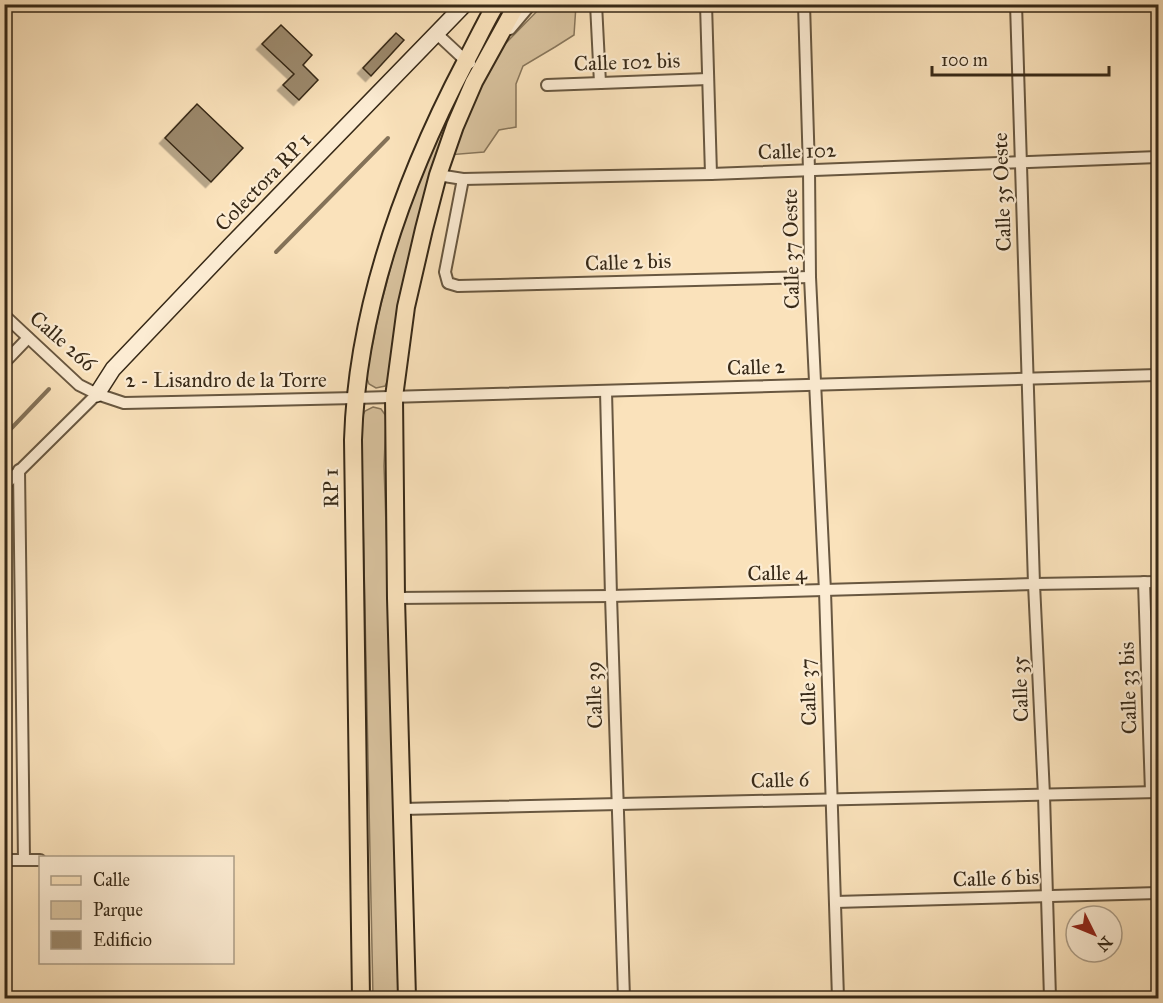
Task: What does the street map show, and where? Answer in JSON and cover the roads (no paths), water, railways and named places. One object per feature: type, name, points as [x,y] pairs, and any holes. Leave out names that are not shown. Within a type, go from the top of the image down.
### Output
[{"type":"main road","name":"Colectora RP 1","points":[[97,394],[113,369],[465,4]]},
{"type":"main road","name":"RP 1","points":[[361,999],[353,440],[355,398],[376,288],[395,222],[434,125],[496,4]]},
{"type":"main road","points":[[407,999],[396,598],[394,397],[406,307],[438,175],[474,82],[517,4]]},
{"type":"street","points":[[490,52],[531,4]]},
{"type":"street","points":[[596,4],[600,83]]},
{"type":"street","points":[[706,4],[711,174]]},
{"type":"street","name":"Calle 37 Oeste","points":[[804,4],[814,385]]},
{"type":"street","name":"Calle 35 Oeste","points":[[1016,4],[1028,379]]},
{"type":"street","points":[[436,33],[466,61],[482,67]]},
{"type":"street","name":"Calle 102 bis","points":[[547,85],[708,79]]},
{"type":"street","name":"Calle 102","points":[[438,175],[464,179],[711,174],[1158,158]]},
{"type":"street","name":"Calle 2 bis","points":[[464,179],[446,272],[448,283],[458,286],[810,277]]},
{"type":"street","name":"Calle 266","points":[[4,315],[80,385],[97,394]]},
{"type":"street","points":[[4,363],[28,338]]},
{"type":"street","name":"Calle 2","points":[[355,398],[1158,375]]},
{"type":"street","name":"Calle 35","points":[[1028,379],[1050,999]]},
{"type":"street","name":"Calle 37","points":[[814,385],[825,591],[838,999]]},
{"type":"street","name":"Calle 39","points":[[606,391],[624,999]]},
{"type":"street","points":[[4,486],[97,394]]},
{"type":"street","name":"2 - Lisandro de la Torre","points":[[97,394],[124,403],[355,398]]},
{"type":"street","points":[[19,470],[24,860]]},
{"type":"street","name":"Calle 33 bis","points":[[1144,582],[1155,792]]},
{"type":"street","name":"Calle 4","points":[[396,598],[611,596],[1158,582]]},
{"type":"street","name":"Calle 6","points":[[402,809],[1155,792]]},
{"type":"street","points":[[4,860],[39,860]]},
{"type":"street","name":"Calle 6 bis","points":[[835,902],[1158,893]]},
{"type":"waterway","points":[[276,252],[388,138]]},
{"type":"waterway","points":[[4,436],[49,389]]}]
